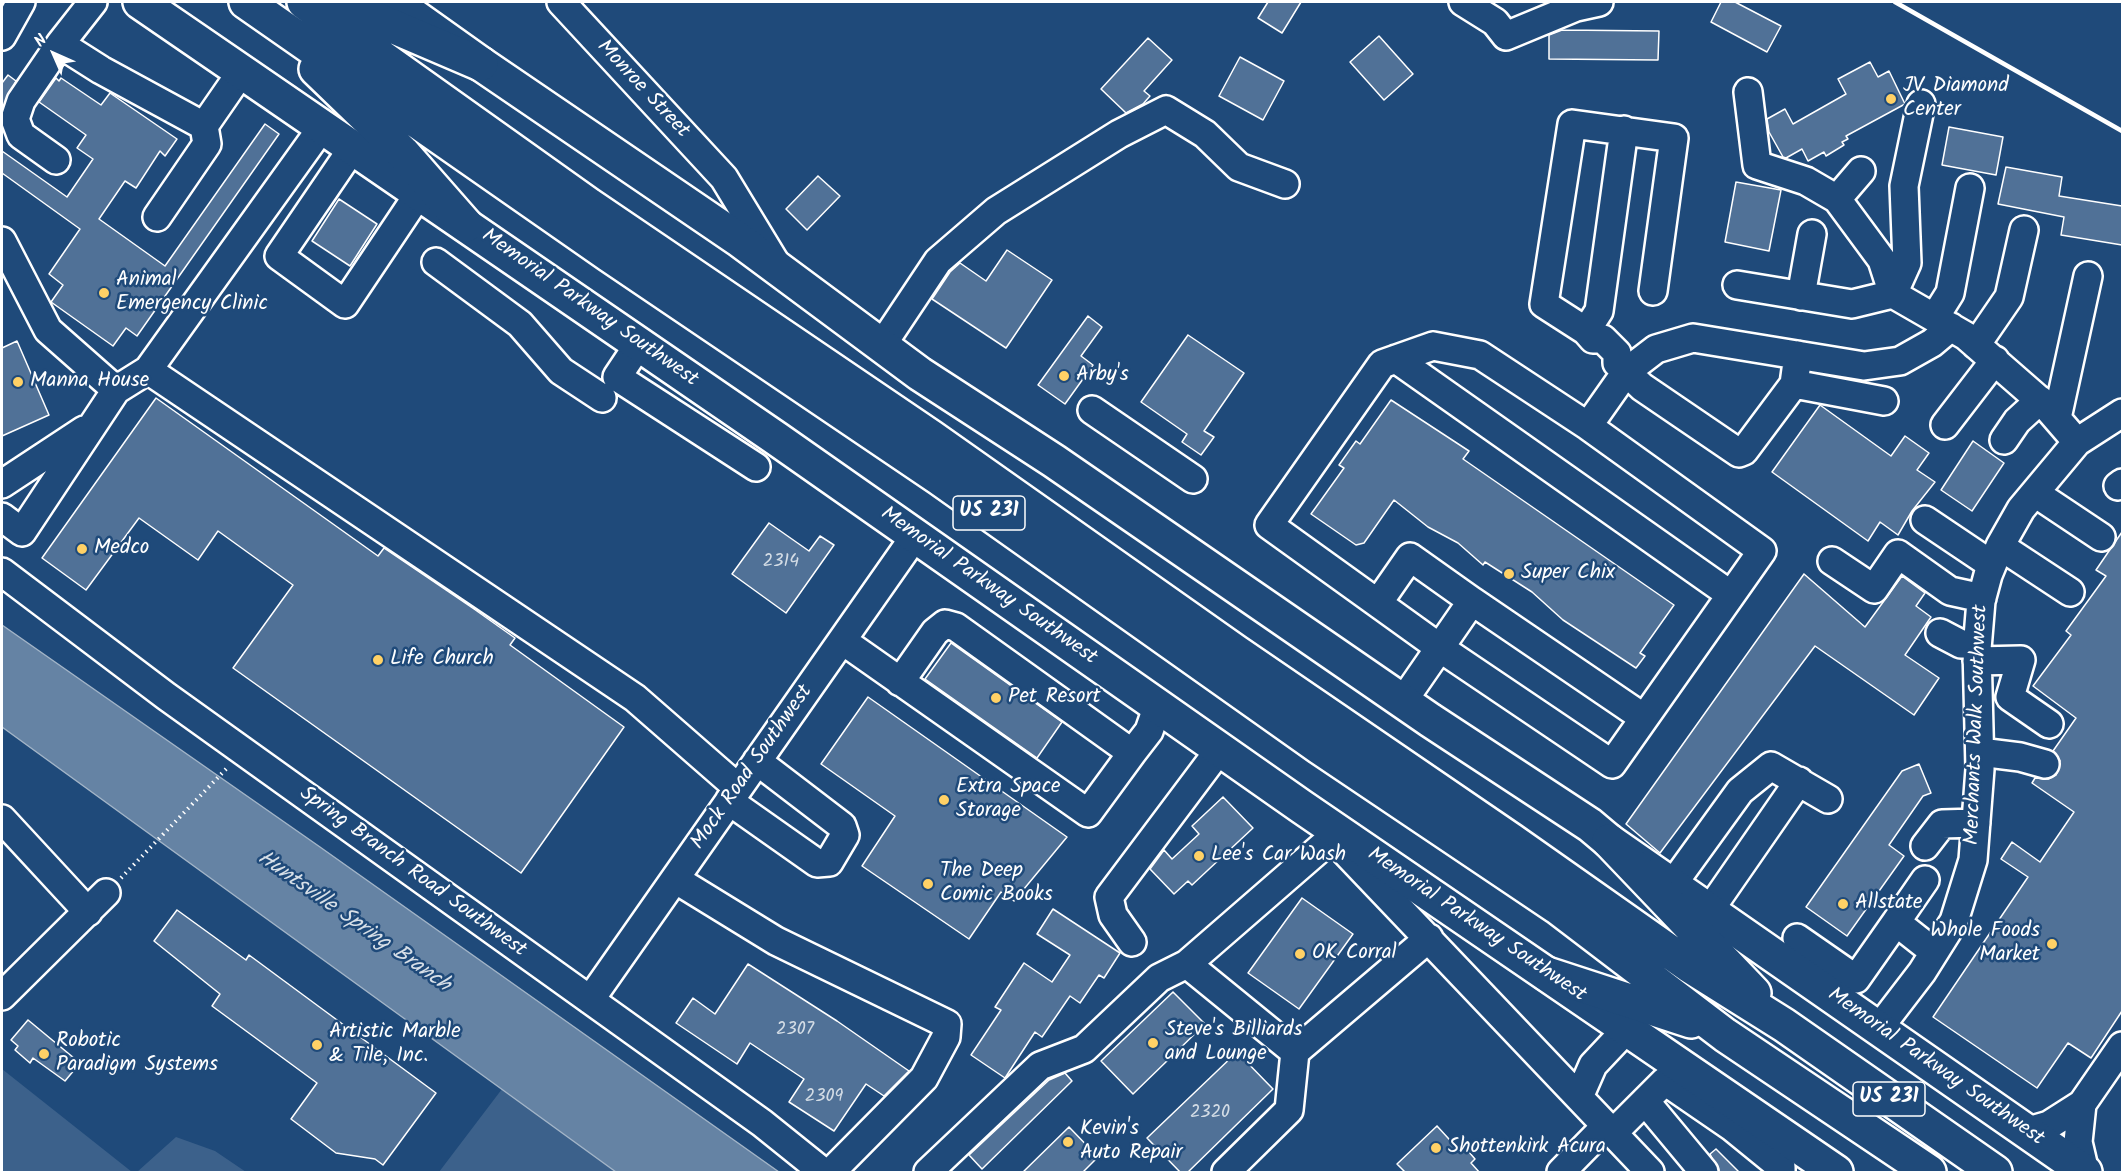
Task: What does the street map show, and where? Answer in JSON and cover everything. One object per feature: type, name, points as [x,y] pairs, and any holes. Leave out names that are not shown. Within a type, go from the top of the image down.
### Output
[{"type":"main road","name":"Memorial Parkway Southwest","points":[[140,2],[354,146],[1302,807],[1547,974],[1626,1030],[1671,1073],[1785,1161],[1836,1173]]},
{"type":"main road","points":[[245,2],[402,152],[466,225]]},
{"type":"main road","name":"US 231","points":[[245,2],[609,255],[939,478],[1319,747],[1557,907],[1725,1035],[1929,1173]]},
{"type":"main road","name":"US 231","points":[[304,2],[589,205],[931,437],[1690,966],[1784,1025],[1995,1173]]},
{"type":"main road","points":[[336,2],[481,64]]},
{"type":"main road","name":"Memorial Parkway Southwest","points":[[394,2],[781,271],[882,345],[1403,701],[1590,825],[1609,842],[2085,1172]]},
{"type":"main road","points":[[1609,842],[1784,1025]]},
{"type":"main road","points":[[1547,974],[1667,1011],[1725,1035]]},
{"type":"street","points":[[2,36],[21,2]]},
{"type":"street","points":[[56,160],[21,135],[15,119],[21,101],[60,44],[93,2]]},
{"type":"street","name":"Monroe Street","points":[[561,2],[724,178],[781,271]]},
{"type":"street","points":[[1478,5],[1506,36],[1576,7],[1599,2]]},
{"type":"street","points":[[60,44],[101,70],[204,126]]},
{"type":"street","points":[[157,217],[207,144],[204,126],[242,71]]},
{"type":"street","points":[[1748,92],[1757,165],[1806,181],[1837,199],[1882,260],[1893,294],[1943,322],[1986,352],[2048,409],[2077,442]]},
{"type":"street","points":[[1893,294],[1907,263],[1904,186],[1921,104]]},
{"type":"street","points":[[882,345],[938,261],[996,211],[1119,134],[1166,110],[1205,134],[1239,167],[1285,184]]},
{"type":"street","points":[[1590,335],[1544,304],[1572,124],[1674,138],[1653,291]]},
{"type":"street","points":[[2,517],[22,532],[116,390],[148,370],[323,126]]},
{"type":"street","points":[[1624,130],[1599,311],[1590,335],[1593,349],[1606,363],[1621,367],[1642,387],[1739,453],[1744,451],[1794,384],[1798,355]]},
{"type":"street","points":[[354,146],[279,256],[345,304],[420,192]]},
{"type":"street","points":[[1837,199],[1861,171]]},
{"type":"street","points":[[695,211],[713,199],[724,178]]},
{"type":"street","points":[[1588,426],[1621,367],[1656,349],[1693,338],[1864,366],[1900,361],[1932,343],[1943,322],[1970,188]]},
{"type":"street","points":[[1945,425],[1986,352],[2009,297],[2024,230]]},
{"type":"street","points":[[1801,296],[1812,234]]},
{"type":"street","points":[[2,241],[48,330],[116,390]]},
{"type":"street","points":[[436,262],[520,324],[561,370],[602,398]]},
{"type":"street","points":[[2048,409],[2088,276]]},
{"type":"street","points":[[1737,285],[1852,304],[1893,294]]},
{"type":"street","points":[[639,344],[617,376],[756,467]]},
{"type":"street","points":[[1433,346],[1480,355],[1588,426],[1762,551],[1612,764],[1440,648],[1269,525],[1382,364],[1433,346]]},
{"type":"street","points":[[1396,359],[1731,595]]},
{"type":"street","points":[[148,370],[635,698],[734,795],[817,863],[829,862],[845,835],[842,826],[757,761]]},
{"type":"street","points":[[1794,384],[1884,400]]},
{"type":"street","points":[[2004,440],[2017,421],[2048,409]]},
{"type":"street","points":[[1092,410],[1194,479]]},
{"type":"street","name":"Merchants Walk Southwest","points":[[1879,1028],[1954,921],[1973,860],[1980,752],[1977,652],[1982,598],[1996,556],[2021,509],[2077,442],[2122,413]]},
{"type":"street","points":[[2,484],[92,425]]},
{"type":"street","points":[[2035,493],[2101,537]]},
{"type":"street","points":[[1925,520],[2070,592]]},
{"type":"street","name":"Mock Road Southwest","points":[[590,1000],[915,536]]},
{"type":"street","points":[[1832,561],[1874,589],[1898,554],[1950,591],[1982,598]]},
{"type":"street","points":[[1378,603],[1410,557],[1644,718]]},
{"type":"street","name":"Spring Branch Road Southwest","points":[[2,572],[176,704],[762,1123],[823,1173]]},
{"type":"street","points":[[1403,701],[1472,601]]},
{"type":"street","points":[[900,682],[935,632],[945,624],[956,627],[1132,753]]},
{"type":"street","points":[[1940,633],[1977,652],[2021,660],[2010,697],[2049,724]]},
{"type":"street","points":[[843,640],[1088,813],[1149,731],[1158,705]]},
{"type":"street","points":[[1132,942],[1113,915],[1109,897],[1220,749]]},
{"type":"street","points":[[1980,752],[2020,757],[2044,764]]},
{"type":"street","points":[[1672,885],[1740,791],[1771,766],[1828,799]]},
{"type":"street","points":[[1709,911],[1799,781]]},
{"type":"street","points":[[1302,807],[1437,946],[1650,1173]]},
{"type":"street","points":[[2,819],[97,903],[4,989]]},
{"type":"street","points":[[1924,846],[1942,824],[1976,823]]},
{"type":"street","points":[[928,1173],[1040,1066],[1084,1049],[1159,978],[1186,964],[1332,838]]},
{"type":"street","points":[[675,879],[776,940],[947,1024],[946,1037],[924,1078],[831,1173]]},
{"type":"street","points":[[1797,938],[1856,979],[1925,880]]},
{"type":"street","points":[[1226,1173],[1289,1110],[1295,1052],[1437,946],[1450,940],[1467,921]]},
{"type":"street","points":[[1896,922],[1934,952]]},
{"type":"street","points":[[1186,964],[1295,1052]]},
{"type":"street","points":[[1579,1097],[1593,1065],[1626,1030]]},
{"type":"street","points":[[2025,1132],[2049,1125],[2082,1104],[2122,1046]]},
{"type":"street","points":[[1561,1173],[1645,1101],[1671,1073]]},
{"type":"street","points":[[1645,1101],[1704,1173]]},
{"type":"street","points":[[2082,1104],[2078,1142],[2085,1172]]},
{"type":"path","points":[[97,903],[232,763]]},
{"type":"shaded area","points":[[2,1069],[132,1172],[2,1172]]},
{"type":"shaded area","points":[[502,1089],[559,1130],[616,1172],[439,1172]]},
{"type":"shaded area","points":[[176,1137],[215,1151],[246,1172],[137,1172]]},
{"type":"water","name":"Huntsville Spring Branch","points":[[2,625],[779,1172],[616,1172],[2,727]]},
{"type":"building","points":[[1268,2],[1301,2],[1282,33],[1258,18]]},
{"type":"building","points":[[1721,2],[1735,2],[1781,26],[1767,52],[1711,22]]},
{"type":"building","points":[[1562,30],[1659,31],[1658,60],[1549,59],[1549,35]]},
{"type":"building","points":[[1379,36],[1413,74],[1384,100],[1350,62]]},
{"type":"building","points":[[1148,38],[1172,60],[1144,91],[1150,96],[1143,104],[1126,113],[1101,89]]},
{"type":"building","points":[[1240,57],[1284,81],[1263,120],[1219,96]]},
{"type":"building","points":[[1870,62],[1878,77],[1889,71],[1905,104],[1846,136],[1848,139],[1842,142],[1844,145],[1826,156],[1824,152],[1808,161],[1802,149],[1786,158],[1783,157],[1769,132],[1767,119],[1785,109],[1793,124],[1846,94],[1838,79]]},
{"type":"building","points":[[8,75],[16,81],[2,110],[2,83]]},
{"type":"building","points":[[56,78],[59,81],[61,78],[101,105],[110,93],[177,139],[165,156],[160,151],[136,188],[125,181],[99,219],[165,266],[265,124],[279,134],[137,336],[126,328],[113,346],[51,302],[63,285],[49,274],[80,229],[2,173],[2,151],[67,197],[93,159],[77,148],[86,135],[39,102]]},
{"type":"building","points":[[1949,127],[2003,137],[1996,175],[1942,165]]},
{"type":"building","points":[[2006,167],[2062,177],[2059,196],[2122,206],[2122,245],[2061,235],[2064,217],[1998,204]]},
{"type":"building","points":[[818,176],[840,196],[807,230],[786,209]]},
{"type":"building","points":[[1736,182],[1781,190],[1769,251],[1725,242]]},
{"type":"building","points":[[339,199],[377,224],[350,266],[312,241]]},
{"type":"building","points":[[1007,250],[1052,280],[1006,348],[932,299],[950,272],[960,263],[986,281]]},
{"type":"building","points":[[1088,316],[1102,327],[1081,356],[1093,365],[1065,404],[1038,385]]},
{"type":"building","points":[[1188,335],[1244,373],[1204,431],[1214,437],[1201,455],[1182,442],[1187,434],[1141,402]]},
{"type":"building","name":"Manna House","points":[[17,341],[49,415],[2,436],[2,348]]},
{"type":"building","points":[[156,398],[378,556],[384,548],[474,609],[515,638],[510,645],[624,727],[521,873],[233,668],[293,585],[218,531],[198,560],[139,518],[86,590],[42,558]]},
{"type":"building","points":[[1391,400],[1469,451],[1463,459],[1674,605],[1640,653],[1645,656],[1636,668],[1563,620],[1532,592],[1485,562],[1483,565],[1458,543],[1428,527],[1394,500],[1364,543],[1356,545],[1311,514],[1344,468],[1339,465],[1356,441],[1360,444]]},
{"type":"building","points":[[1820,405],[1891,456],[1905,436],[1929,453],[1917,470],[1935,482],[1912,511],[1898,535],[1880,522],[1868,541],[1772,472]]},
{"type":"building","points":[[1973,441],[2004,463],[1972,511],[1941,490]]},
{"type":"building","points":[[769,523],[809,551],[820,536],[834,545],[786,613],[732,574]]},
{"type":"building","name":"Whole Foods Market","points":[[2122,532],[2122,1011],[2091,1058],[2068,1043],[2037,1088],[1933,1017],[2028,877],[2001,859],[2012,842],[2040,862],[2074,812],[2032,783],[2035,778],[2048,779],[2056,775],[2060,761],[2053,751],[2076,718],[2033,686],[2071,635],[2066,631],[2106,576],[2096,570]]},
{"type":"building","points":[[1804,574],[1865,627],[1902,576],[1925,593],[1916,606],[1931,617],[1905,655],[1939,678],[1914,715],[1815,646],[1660,853],[1626,824]]},
{"type":"building","name":"Pet Resort","points":[[951,643],[1062,722],[1037,758],[925,679]]},
{"type":"building","name":"Extra Space Storage","points":[[868,697],[1067,837],[1014,901],[1001,892],[969,939],[862,866],[895,816],[821,764]]},
{"type":"building","points":[[1919,764],[1931,793],[1923,796],[1889,845],[1904,856],[1847,936],[1806,907],[1902,771]]},
{"type":"building","name":"Lee's Car Wash","points":[[1223,797],[1253,828],[1192,885],[1188,881],[1174,894],[1150,869],[1164,850],[1172,859],[1199,834],[1192,826]]},
{"type":"building","name":"OK Corral","points":[[1302,898],[1353,934],[1299,1009],[1248,973]]},
{"type":"building","points":[[1053,909],[1120,953],[1104,978],[1099,975],[1080,1003],[1070,996],[1042,1037],[1035,1032],[1005,1078],[971,1055],[1001,1010],[995,1007],[1024,963],[1052,982],[1070,955],[1037,934]]},
{"type":"building","name":"Artistic Marble & Tile, Inc.","points":[[177,910],[246,960],[249,955],[436,1093],[383,1165],[375,1159],[336,1153],[291,1119],[317,1083],[212,1006],[220,994],[154,941]]},
{"type":"building","points":[[748,964],[909,1071],[884,1096],[866,1084],[834,1131],[789,1102],[804,1079],[750,1043],[737,1064],[676,1023],[693,998],[715,1014]]},
{"type":"building","name":"Steve's Billiards and Lounge","points":[[1173,992],[1205,1024],[1133,1094],[1101,1061]]},
{"type":"building","name":"Robotic Paradigm Systems","points":[[28,1020],[80,1063],[65,1081],[33,1058],[30,1063],[15,1050],[18,1046],[11,1040]]},
{"type":"building","points":[[1237,1052],[1273,1089],[1187,1173],[1181,1173],[1147,1138]]},
{"type":"building","points":[[1065,1073],[1072,1081],[982,1169],[969,1155],[1049,1080]]},
{"type":"building","name":"Shottenkirk Acura","points":[[1437,1126],[1459,1150],[1463,1145],[1475,1159],[1471,1163],[1480,1173],[1406,1173],[1397,1164]]},
{"type":"building","name":"Kevin's Auto Repair","points":[[1069,1127],[1098,1157],[1082,1173],[1022,1173]]},
{"type":"building","points":[[1716,1149],[1740,1173],[1719,1173],[1710,1154]]},
{"type":"railway","points":[[1895,2],[2122,131]]},
{"type":"place","name":"JV Diamond Center","points":[[1891,99]]},
{"type":"place","name":"Animal Emergency Clinic","points":[[104,293]]},
{"type":"place","name":"Arby's","points":[[1064,376]]},
{"type":"place","name":"Manna House","points":[[18,382]]},
{"type":"place","name":"Medco","points":[[82,549]]},
{"type":"place","name":"Super Chix","points":[[1509,574]]},
{"type":"place","name":"Life Church","points":[[378,660]]},
{"type":"place","name":"Pet Resort","points":[[996,698]]},
{"type":"place","name":"Extra Space Storage","points":[[944,800]]},
{"type":"place","name":"Lee's Car Wash","points":[[1199,856]]},
{"type":"place","name":"The Deep Comic Books","points":[[928,884]]},
{"type":"place","name":"Allstate","points":[[1843,904]]},
{"type":"place","name":"Whole Foods Market","points":[[2052,944]]},
{"type":"place","name":"OK Corral","points":[[1300,954]]},
{"type":"place","name":"Steve's Billiards and Lounge","points":[[1153,1043]]},
{"type":"place","name":"Artistic Marble & Tile, Inc.","points":[[317,1045]]},
{"type":"place","name":"Robotic Paradigm Systems","points":[[44,1054]]},
{"type":"place","name":"Kevin's Auto Repair","points":[[1068,1142]]},
{"type":"place","name":"Shottenkirk Acura","points":[[1436,1148]]}]
